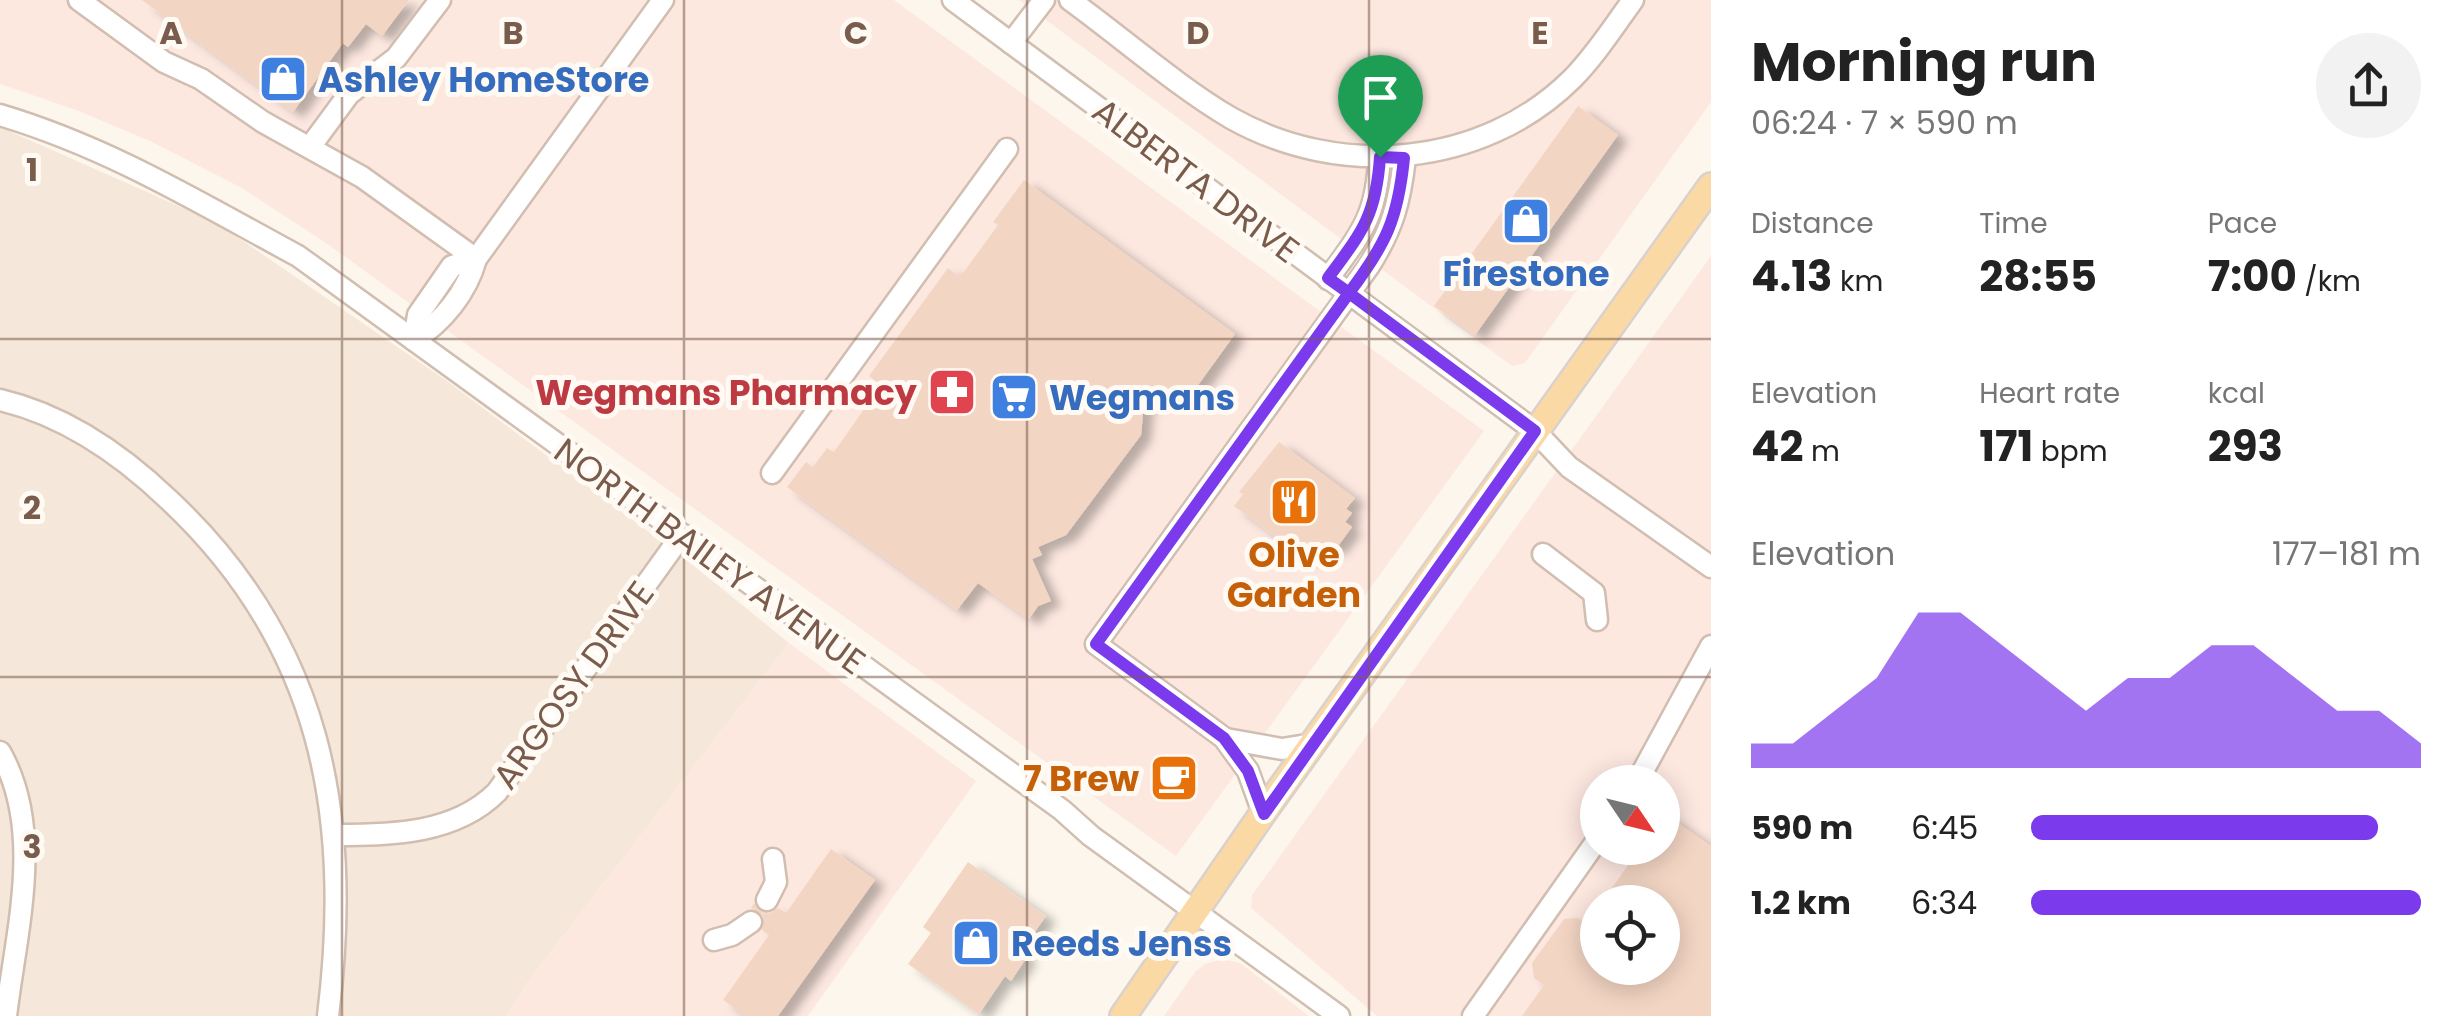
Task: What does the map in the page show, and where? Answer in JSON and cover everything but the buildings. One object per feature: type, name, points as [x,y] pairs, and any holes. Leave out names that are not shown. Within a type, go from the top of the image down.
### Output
[{"type":"main road","points":[[1124,1016],[1711,186]]},
{"type":"street","points":[[78,0],[164,62],[201,79],[263,122],[362,178],[476,259]]},
{"type":"street","points":[[310,147],[349,94],[396,58],[440,0]]},
{"type":"street","points":[[414,340],[418,315],[452,266],[476,259],[663,0]]},
{"type":"street","name":"ALBERTA DRIVE","points":[[953,0],[1535,431],[1569,468],[1711,568]]},
{"type":"street","points":[[1012,43],[1044,0]]},
{"type":"street","points":[[1070,0],[1222,112],[1258,131],[1308,149],[1404,158],[1458,146],[1540,105],[1571,80],[1627,2]]},
{"type":"street","name":"NORTH BAILEY AVENUE","points":[[0,115],[130,164],[224,212],[298,256],[1339,1016]]},
{"type":"street","points":[[772,472],[1008,149]]},
{"type":"street","points":[[1328,278],[1364,230],[1374,208],[1380,157]]},
{"type":"street","points":[[1264,814],[1248,771],[1224,738],[1096,644],[1388,237],[1400,202],[1404,158]]},
{"type":"street","points":[[0,400],[44,415],[112,452],[146,478],[190,519],[254,600],[295,677],[318,746],[335,835],[336,918],[328,1016]]},
{"type":"street","name":"ARGOSY DRIVE","points":[[335,835],[407,832],[464,818],[482,807],[497,792],[682,536]]},
{"type":"street","points":[[1542,554],[1594,593],[1597,620]]},
{"type":"street","points":[[1646,765],[1711,646]]},
{"type":"street","points":[[1224,738],[1282,749],[1313,744]]},
{"type":"street","points":[[0,752],[20,796],[24,829],[24,865],[6,1016]]},
{"type":"street","points":[[767,900],[776,882],[774,860]]},
{"type":"street","points":[[1473,1016],[1580,864]]},
{"type":"street","points":[[714,940],[732,935],[750,922]]},
{"type":"shaded area","points":[[0,0],[894,0],[1484,431],[1176,856],[326,243],[240,187],[152,142],[0,84]]},
{"type":"shaded area","points":[[1019,0],[1711,0],[1711,102],[1525,363],[1512,366]]},
{"type":"shaded area","points":[[0,127],[217,223],[447,381],[694,566],[789,643],[527,983],[507,1016],[0,1016]]},
{"type":"shaded area","points":[[1711,256],[1711,1016],[1377,1016],[1251,908],[1252,895]]},
{"type":"shaded area","points":[[789,643],[976,781],[808,1016],[507,1016],[527,983]]},
{"type":"shaded area","points":[[1222,959],[1240,963],[1309,1016],[1164,1016],[1195,972]]},
{"type":"place","name":"Ashley HomeStore","points":[[283,79]]},
{"type":"place","name":"Firestone","points":[[1526,221]]},
{"type":"place","name":"Wegmans Pharmacy","points":[[952,392]]},
{"type":"place","name":"Wegmans","points":[[1014,397]]},
{"type":"place","name":"Olive Garden","points":[[1294,502]]},
{"type":"place","name":"7 Brew","points":[[1174,778]]},
{"type":"place","name":"Reeds Jenss","points":[[976,943]]},
{"type":"route","points":[[1380,157],[1374,208],[1364,230],[1328,278],[1349,293],[1096,644],[1224,738],[1248,771],[1264,814],[1535,431],[1349,293],[1388,237],[1400,202],[1404,158],[1380,157]]}]
